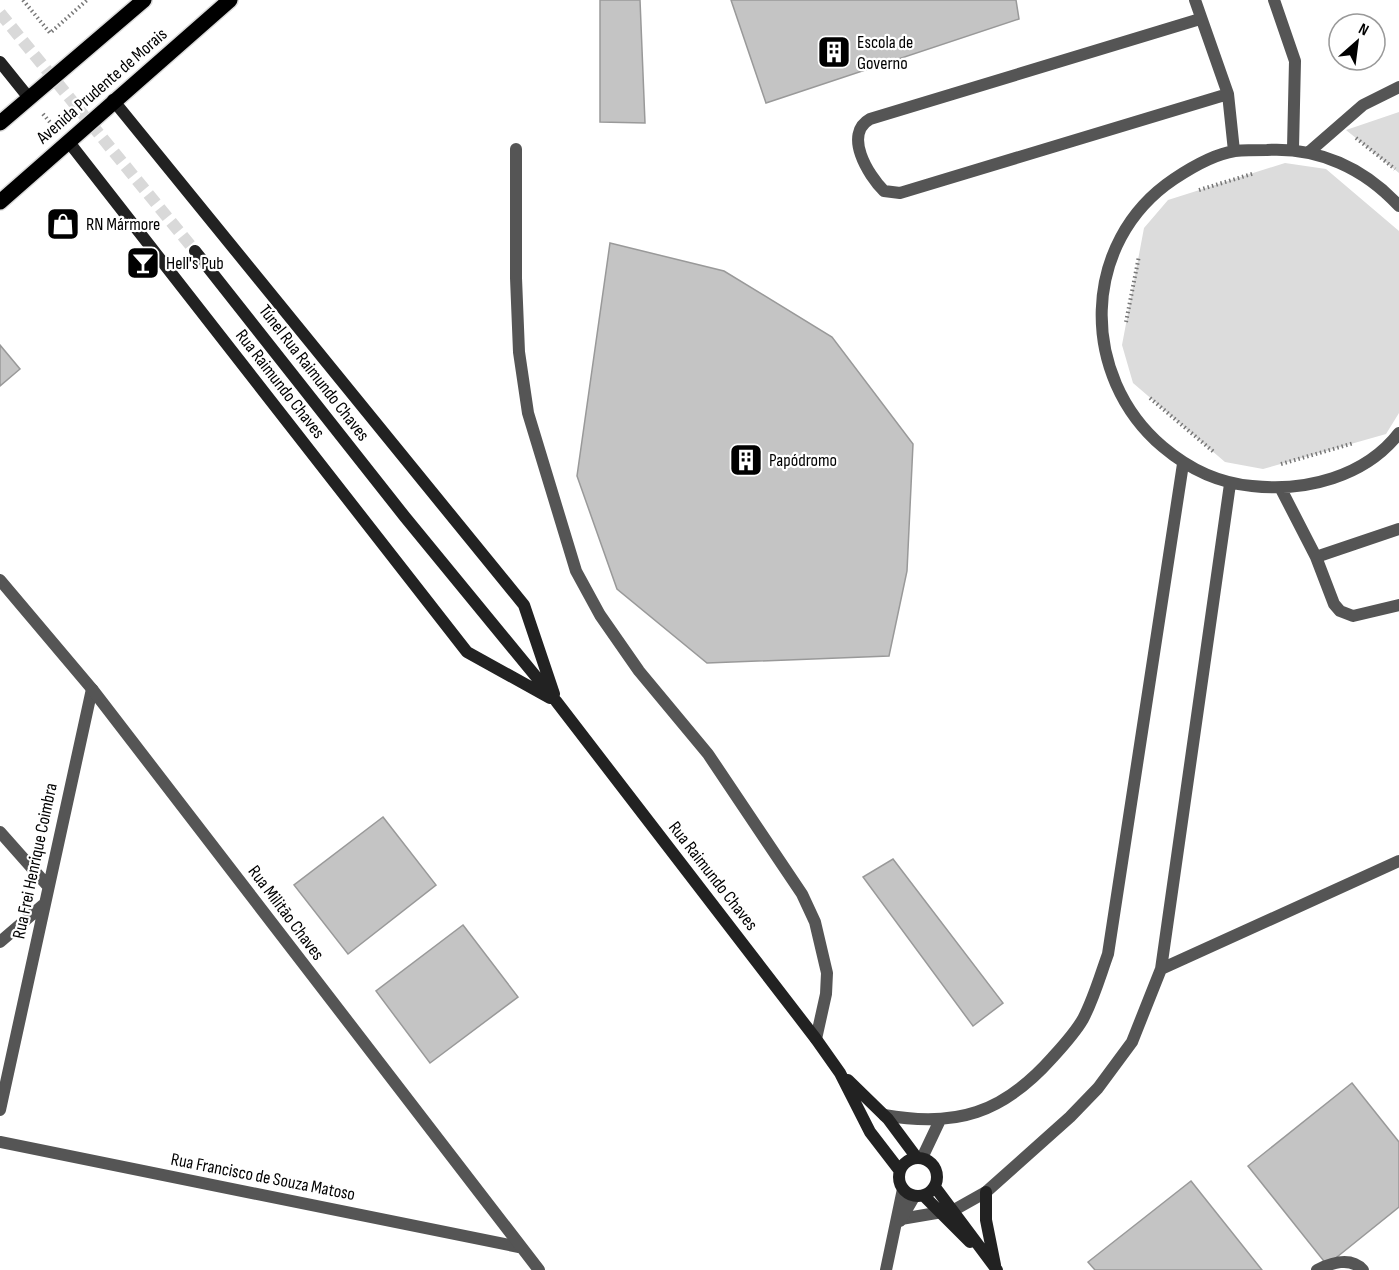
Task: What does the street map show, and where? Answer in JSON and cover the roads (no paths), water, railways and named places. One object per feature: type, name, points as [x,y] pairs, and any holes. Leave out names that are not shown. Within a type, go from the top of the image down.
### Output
[{"type":"main road","name":"Avenida Prudente de Morais","points":[[0,123],[144,0]]},
{"type":"main road","name":"Avenida Prudente de Morais","points":[[0,202],[113,100],[230,0]]},
{"type":"main road","points":[[0,62],[29,98]]},
{"type":"main road","name":"Rua Raimundo Chaves","points":[[113,100],[524,605],[556,701]]},
{"type":"main road","name":"Rua Raimundo Chaves","points":[[68,141],[467,652],[556,701]]},
{"type":"main road","name":"Túnel Rua Raimundo Chaves","points":[[195,251],[405,517]]},
{"type":"main road","name":"Rua Raimundo Chaves","points":[[405,517],[556,701],[816,1039],[840,1073],[870,1132],[900,1171]]},
{"type":"main road","name":"Rua Raimundo Chaves","points":[[840,1073],[884,1115],[920,1158]]},
{"type":"main road","points":[[919,1196],[935,1187],[938,1179],[936,1169],[931,1162],[920,1158],[904,1163],[899,1180],[903,1189],[919,1196],[994,1266]]},
{"type":"main road","points":[[935,1187],[994,1266]]},
{"type":"main road","points":[[986,1192],[986,1220],[994,1266]]},
{"type":"street","points":[[1195,0],[1228,94],[1234,151]]},
{"type":"street","points":[[1274,0],[1295,61],[1293,148]]},
{"type":"street","points":[[1200,19],[870,119],[861,124],[858,130],[864,164],[872,179],[884,191],[900,193],[1228,94]]},
{"type":"street","points":[[1310,152],[1363,105],[1399,87]]},
{"type":"street","points":[[1397,437],[1369,460],[1342,475],[1312,485],[1281,489],[1230,484],[1183,464],[1143,430],[1114,385],[1102,344],[1101,301],[1110,260],[1130,222],[1158,189],[1193,166],[1234,151],[1293,148],[1310,152],[1349,166],[1383,189],[1399,206]]},
{"type":"street","points":[[516,149],[516,279],[519,352],[528,413],[576,571],[600,615],[639,671],[708,754],[802,894],[815,922],[827,973],[826,994],[816,1039]]},
{"type":"street","points":[[884,1115],[909,1120],[940,1120],[982,1112],[1008,1099],[1035,1077],[1082,1021],[1094,997],[1107,954],[1183,464]]},
{"type":"street","points":[[901,1219],[954,1210],[986,1192],[1070,1117],[1111,1072],[1132,1042],[1161,969],[1230,484]]},
{"type":"street","points":[[1281,489],[1316,557],[1334,604],[1340,611],[1353,616],[1399,605]]},
{"type":"street","points":[[1316,557],[1399,529]]},
{"type":"street","name":"Rua Militão Chaves","points":[[0,580],[92,689],[519,1247],[539,1270]]},
{"type":"street","name":"Rua Frei Henrique Coimbra","points":[[0,1110],[47,885],[92,689]]},
{"type":"street","points":[[0,832],[47,885]]},
{"type":"street","points":[[1161,969],[1399,861]]},
{"type":"street","points":[[0,942],[43,905]]},
{"type":"street","points":[[920,1158],[940,1120]]},
{"type":"street","name":"Rua Francisco de Souza Matoso","points":[[0,1142],[519,1247]]},
{"type":"street","points":[[886,1270],[903,1189]]},
{"type":"street","points":[[893,1232],[919,1196]]},
{"type":"street","points":[[1317,1270],[1336,1261],[1359,1266],[1363,1270]]},
{"type":"tunnel","points":[[0,13],[195,251]]},
{"type":"place","name":"Escola de Governo","points":[[834,52]]},
{"type":"place","name":"RN Mármore","points":[[63,224]]},
{"type":"place","name":"Hell's Pub","points":[[143,263]]},
{"type":"place","name":"Papódromo","points":[[746,460]]}]
